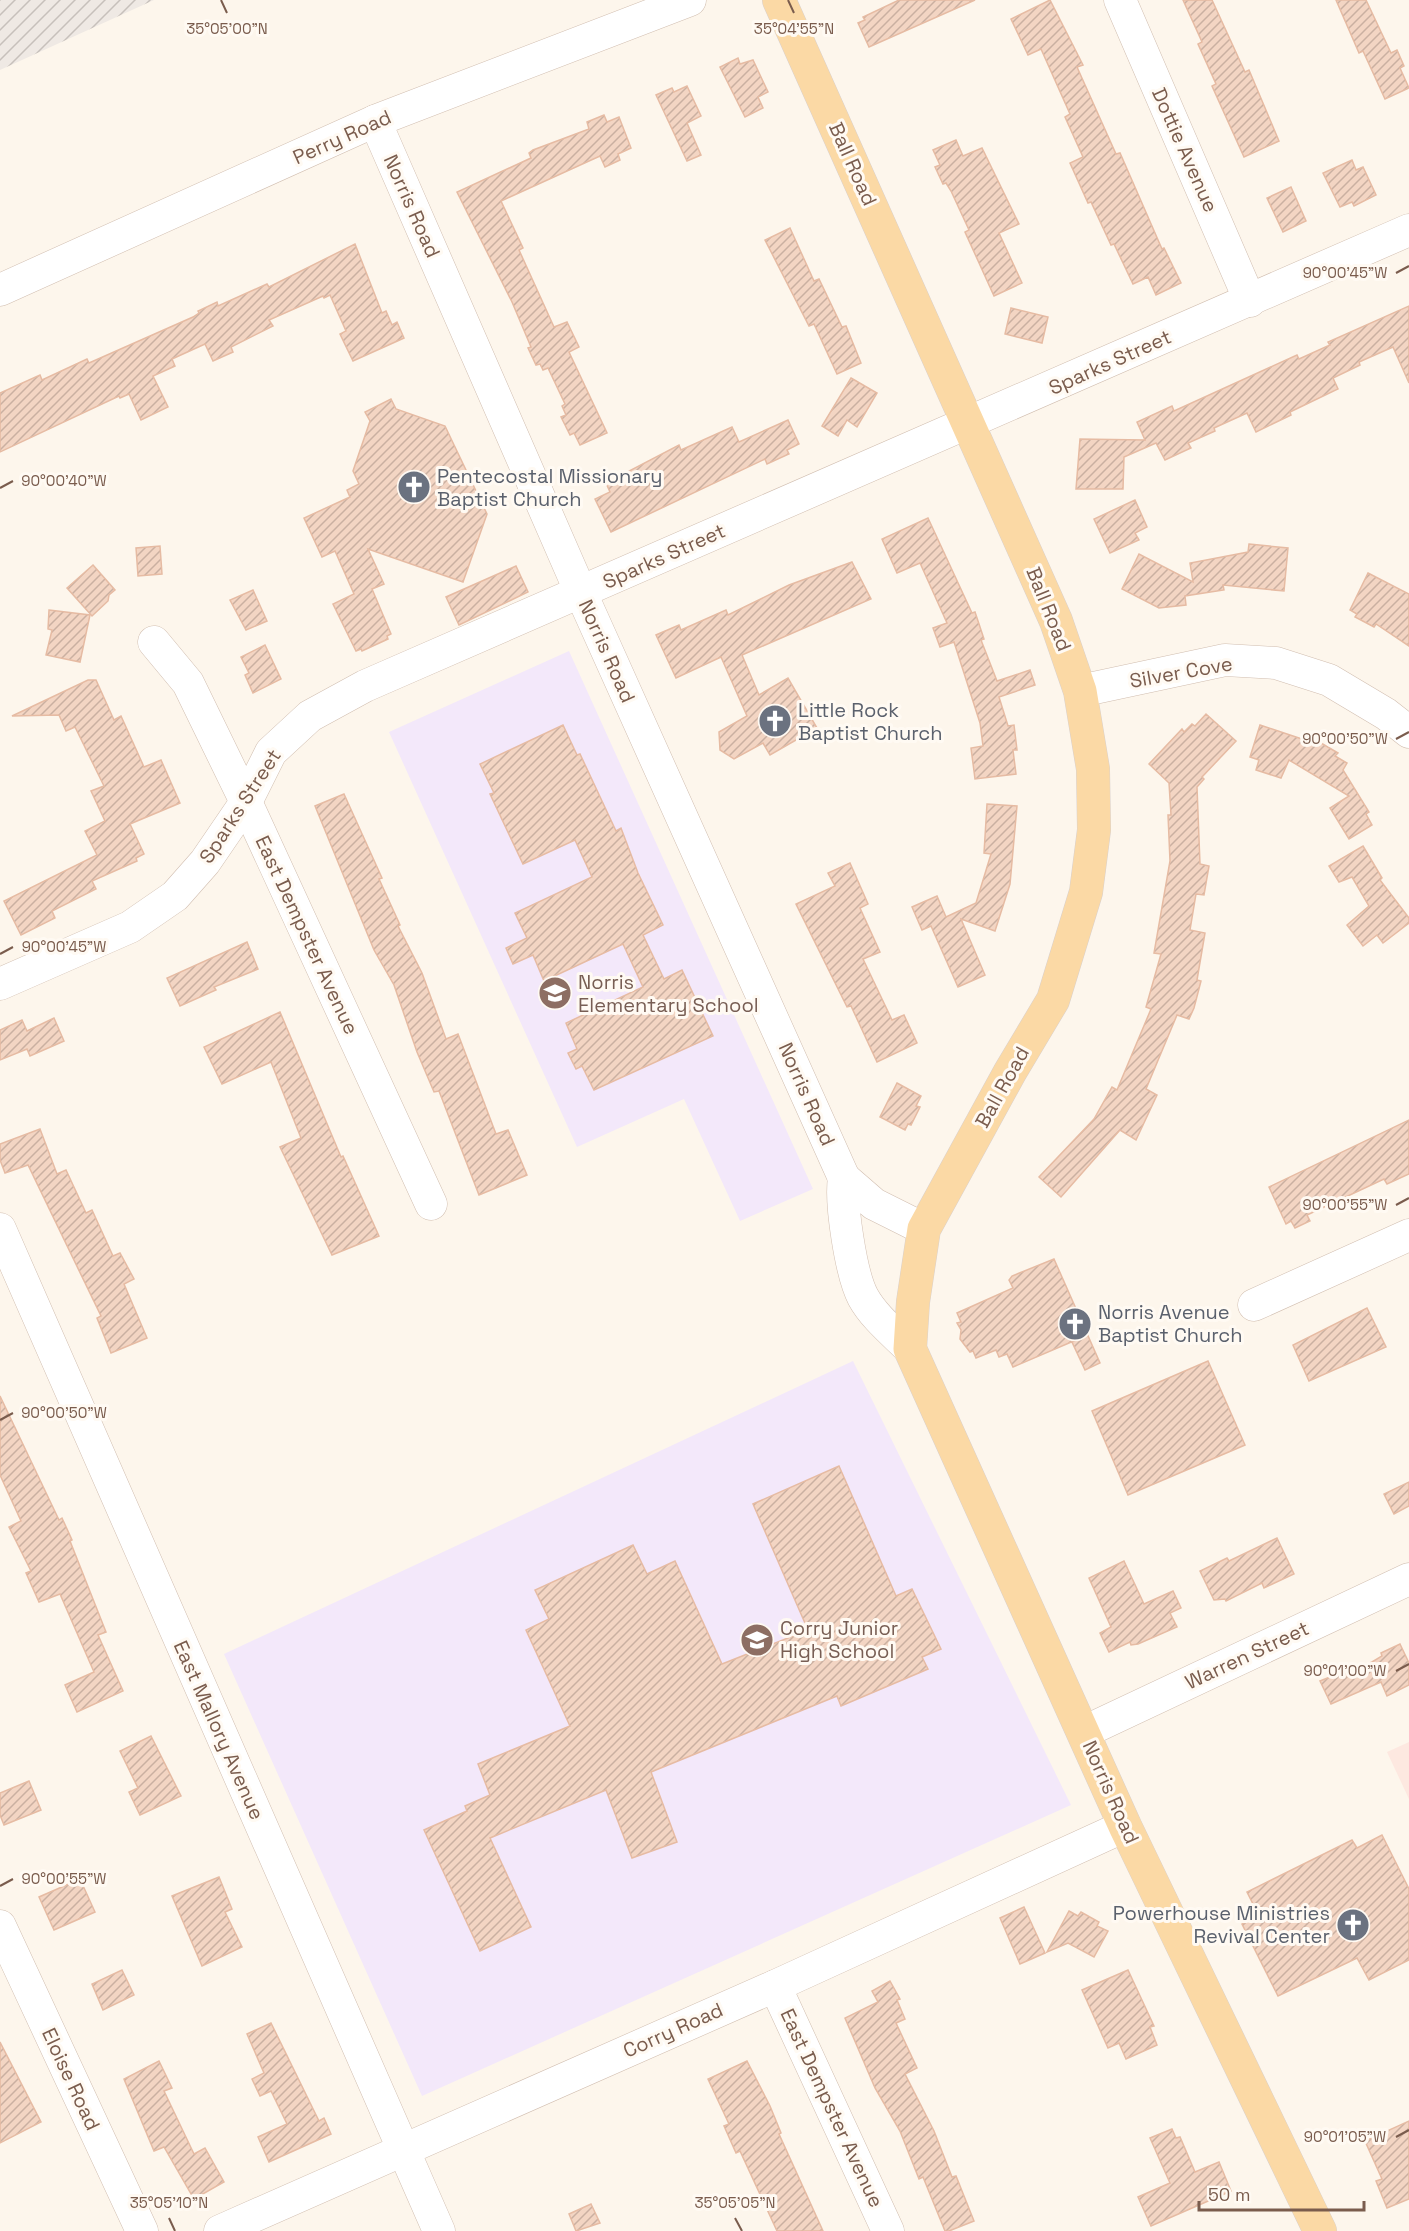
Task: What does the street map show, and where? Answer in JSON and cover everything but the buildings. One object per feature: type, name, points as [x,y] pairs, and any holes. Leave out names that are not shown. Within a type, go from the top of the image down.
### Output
[{"type":"main road","name":"Ball Road","points":[[779,0],[970,423],[1056,621],[1080,691],[1093,769],[1094,830],[1086,892],[1053,1000],[1010,1072],[924,1229]]},
{"type":"main road","name":"Norris Road","points":[[924,1229],[913,1302],[910,1348],[1125,1826],[1320,2231]]},
{"type":"street","name":"Perry Road","points":[[0,290],[375,121],[690,0]]},
{"type":"street","name":"Dottie Avenue","points":[[1120,0],[1251,301]]},
{"type":"street","name":"Norris Road","points":[[375,121],[580,593],[844,1178],[874,1204],[924,1229]]},
{"type":"street","name":"Sparks Street","points":[[0,984],[130,927],[175,896],[205,862],[246,802],[271,752],[310,716],[365,686],[1251,301],[1409,230]]},
{"type":"street","name":"East Dempster Avenue","points":[[154,642],[188,683],[246,802],[431,1204]]},
{"type":"street","name":"Silver Cove","points":[[1080,691],[1225,660],[1276,663],[1329,680],[1386,714],[1409,732]]},
{"type":"street","name":"Norris Road","points":[[844,1178],[843,1205],[862,1295],[874,1312],[910,1348]]},
{"type":"street","name":"East Mallory Avenue","points":[[0,1229],[439,2231]]},
{"type":"street","points":[[1254,1305],[1409,1235]]},
{"type":"street","name":"Warren Street","points":[[1084,1732],[1409,1579]]},
{"type":"street","name":"Corry Road","points":[[220,2231],[775,1986],[1125,1826]]},
{"type":"street","name":"Eloise Road","points":[[0,1926],[142,2231]]},
{"type":"street","name":"East Dempster Avenue","points":[[775,1986],[888,2231]]},
{"type":"shaded area","points":[[0,0],[154,0],[0,70]]},
{"type":"shaded area","points":[[569,651],[813,1189],[740,1221],[684,1099],[577,1147],[389,732]]},
{"type":"shaded area","points":[[853,1361],[1071,1805],[422,2096],[224,1654]]},
{"type":"shaded area","points":[[1409,1742],[1409,1799],[1387,1752]]},
{"type":"place","name":"Pentecostal Missionary Baptist Church","points":[[414,487]]},
{"type":"place","name":"Little Rock Baptist Church","points":[[775,721]]},
{"type":"place","name":"Norris Elementary School","points":[[555,993]]},
{"type":"place","name":"Norris Avenue Baptist Church","points":[[1075,1324]]},
{"type":"place","name":"Corry Junior High School","points":[[757,1640]]},
{"type":"place","name":"Powerhouse Ministries Revival Center","points":[[1353,1925]]}]
